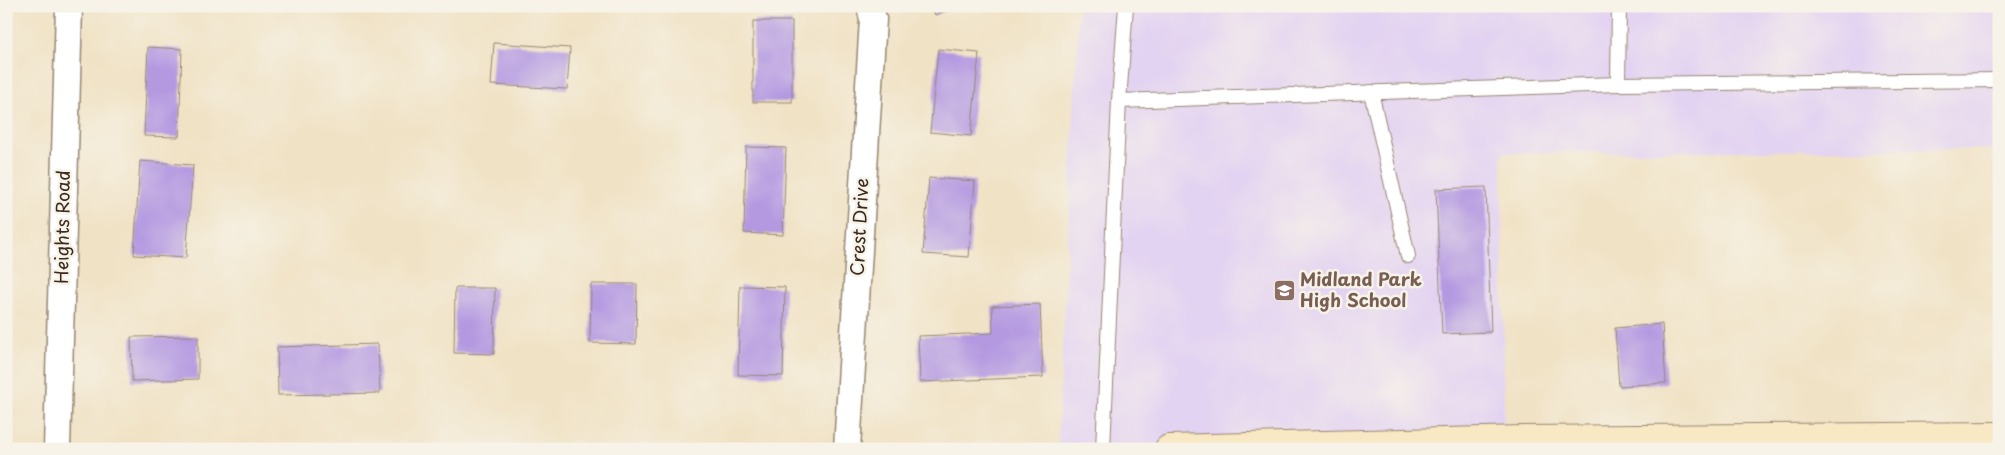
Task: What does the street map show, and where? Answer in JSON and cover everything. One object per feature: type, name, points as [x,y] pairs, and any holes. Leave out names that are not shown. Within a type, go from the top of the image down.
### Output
[{"type":"main road","points":[[1169,449],[1514,440],[1862,443],[1999,436]]},
{"type":"street","name":"Heights Road","points":[[57,449],[68,6]]},
{"type":"street","name":"Crest Drive","points":[[847,449],[873,19],[870,6]]},
{"type":"lane","points":[[1104,449],[1119,101],[1126,6]]},
{"type":"lane","points":[[1618,84],[1619,6]]},
{"type":"lane","points":[[1119,101],[1618,84],[1999,80]]},
{"type":"lane","points":[[1371,92],[1408,256]]},
{"type":"shaded area","name":"Midland Park High School","points":[[1079,6],[1999,6],[1999,149],[1502,153],[1504,426],[1267,445],[1169,449],[1078,449],[1058,447]]},
{"type":"building","points":[[155,6],[197,6],[197,10],[155,8]]},
{"type":"building","points":[[931,6],[958,6],[935,15]]},
{"type":"building","points":[[753,21],[792,21],[792,102],[753,102]]},
{"type":"building","points":[[494,43],[570,48],[567,89],[491,85]]},
{"type":"building","points":[[148,47],[182,49],[179,137],[144,136]]},
{"type":"building","points":[[938,49],[979,53],[971,136],[930,132]]},
{"type":"building","points":[[746,147],[786,148],[783,235],[744,233]]},
{"type":"building","points":[[140,161],[193,165],[186,258],[134,255]]},
{"type":"building","points":[[929,178],[975,181],[969,257],[923,254]]},
{"type":"building","points":[[1486,187],[1491,332],[1442,334],[1436,189]]},
{"type":"building","points":[[591,284],[637,284],[636,344],[590,343]]},
{"type":"building","points":[[740,286],[785,287],[783,376],[738,375]]},
{"type":"building","points":[[455,288],[495,288],[494,354],[454,353]]},
{"type":"building","points":[[1040,304],[1043,377],[920,382],[918,336],[993,333],[992,306]]},
{"type":"building","points":[[1662,324],[1666,383],[1619,386],[1615,328]]},
{"type":"building","points":[[198,336],[198,379],[132,381],[131,337]]},
{"type":"building","points":[[378,344],[380,393],[278,395],[277,347]]},
{"type":"place","name":"Midland Park High School","points":[[1284,290]]}]
